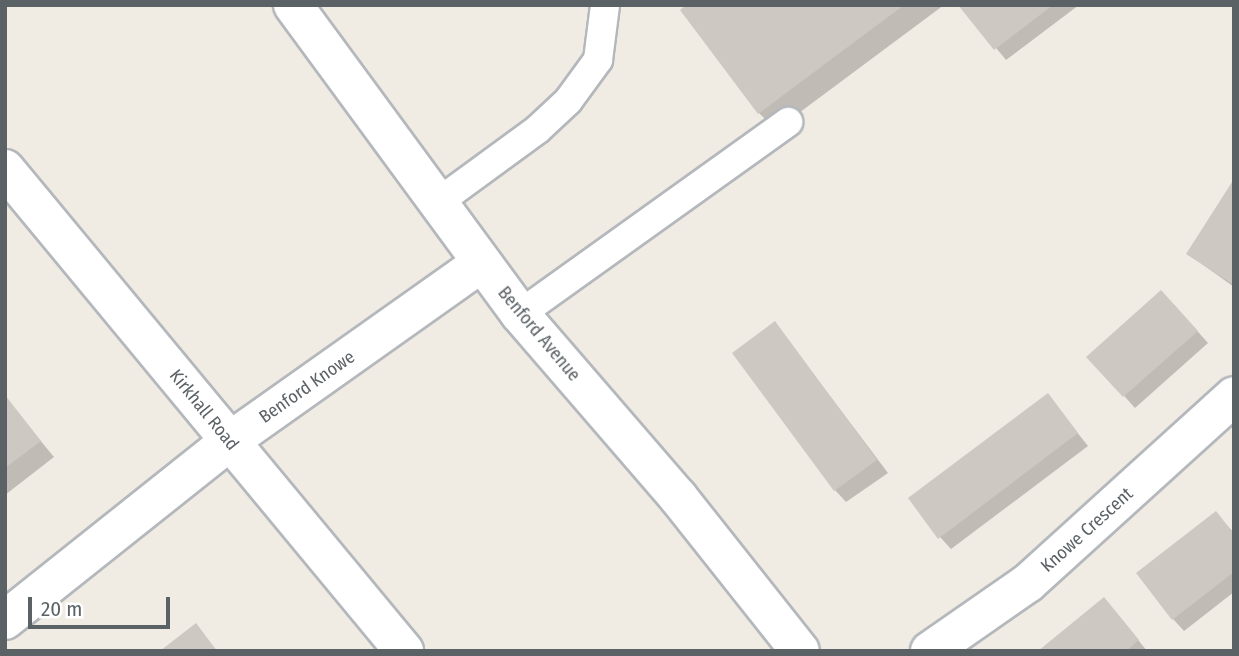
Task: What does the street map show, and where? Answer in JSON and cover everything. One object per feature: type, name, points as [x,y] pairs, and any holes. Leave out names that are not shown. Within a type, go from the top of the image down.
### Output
[{"type":"street","name":"Benford Avenue","points":[[293,5],[520,314],[678,497],[800,651]]},
{"type":"street","name":"Kirkhall Road","points":[[5,169],[404,651]]},
{"type":"street","name":"Benford Knowe","points":[[5,620],[230,441],[481,263]]},
{"type":"street","name":"Knowe Crescent","points":[[930,651],[1028,583],[1234,396]]},
{"type":"lane","points":[[437,203],[538,129],[568,101],[598,60],[605,5]]},
{"type":"lane","points":[[520,314],[788,122]]},
{"type":"building","points":[[686,5],[904,5],[758,114],[680,10]]},
{"type":"building","points":[[958,5],[1053,5],[994,50]]},
{"type":"building","points":[[1234,179],[1234,279],[1231,283],[1186,254]]},
{"type":"building","points":[[1161,290],[1198,331],[1123,397],[1086,357]]},
{"type":"building","points":[[775,321],[877,460],[834,491],[732,353]]},
{"type":"building","points":[[1048,393],[1078,433],[938,539],[908,498]]},
{"type":"building","points":[[5,395],[41,441],[5,468]]},
{"type":"building","points":[[1216,511],[1234,534],[1234,572],[1172,620],[1136,573]]},
{"type":"building","points":[[1104,597],[1139,640],[1126,651],[1038,651]]},
{"type":"building","points":[[196,623],[217,651],[160,651]]}]
